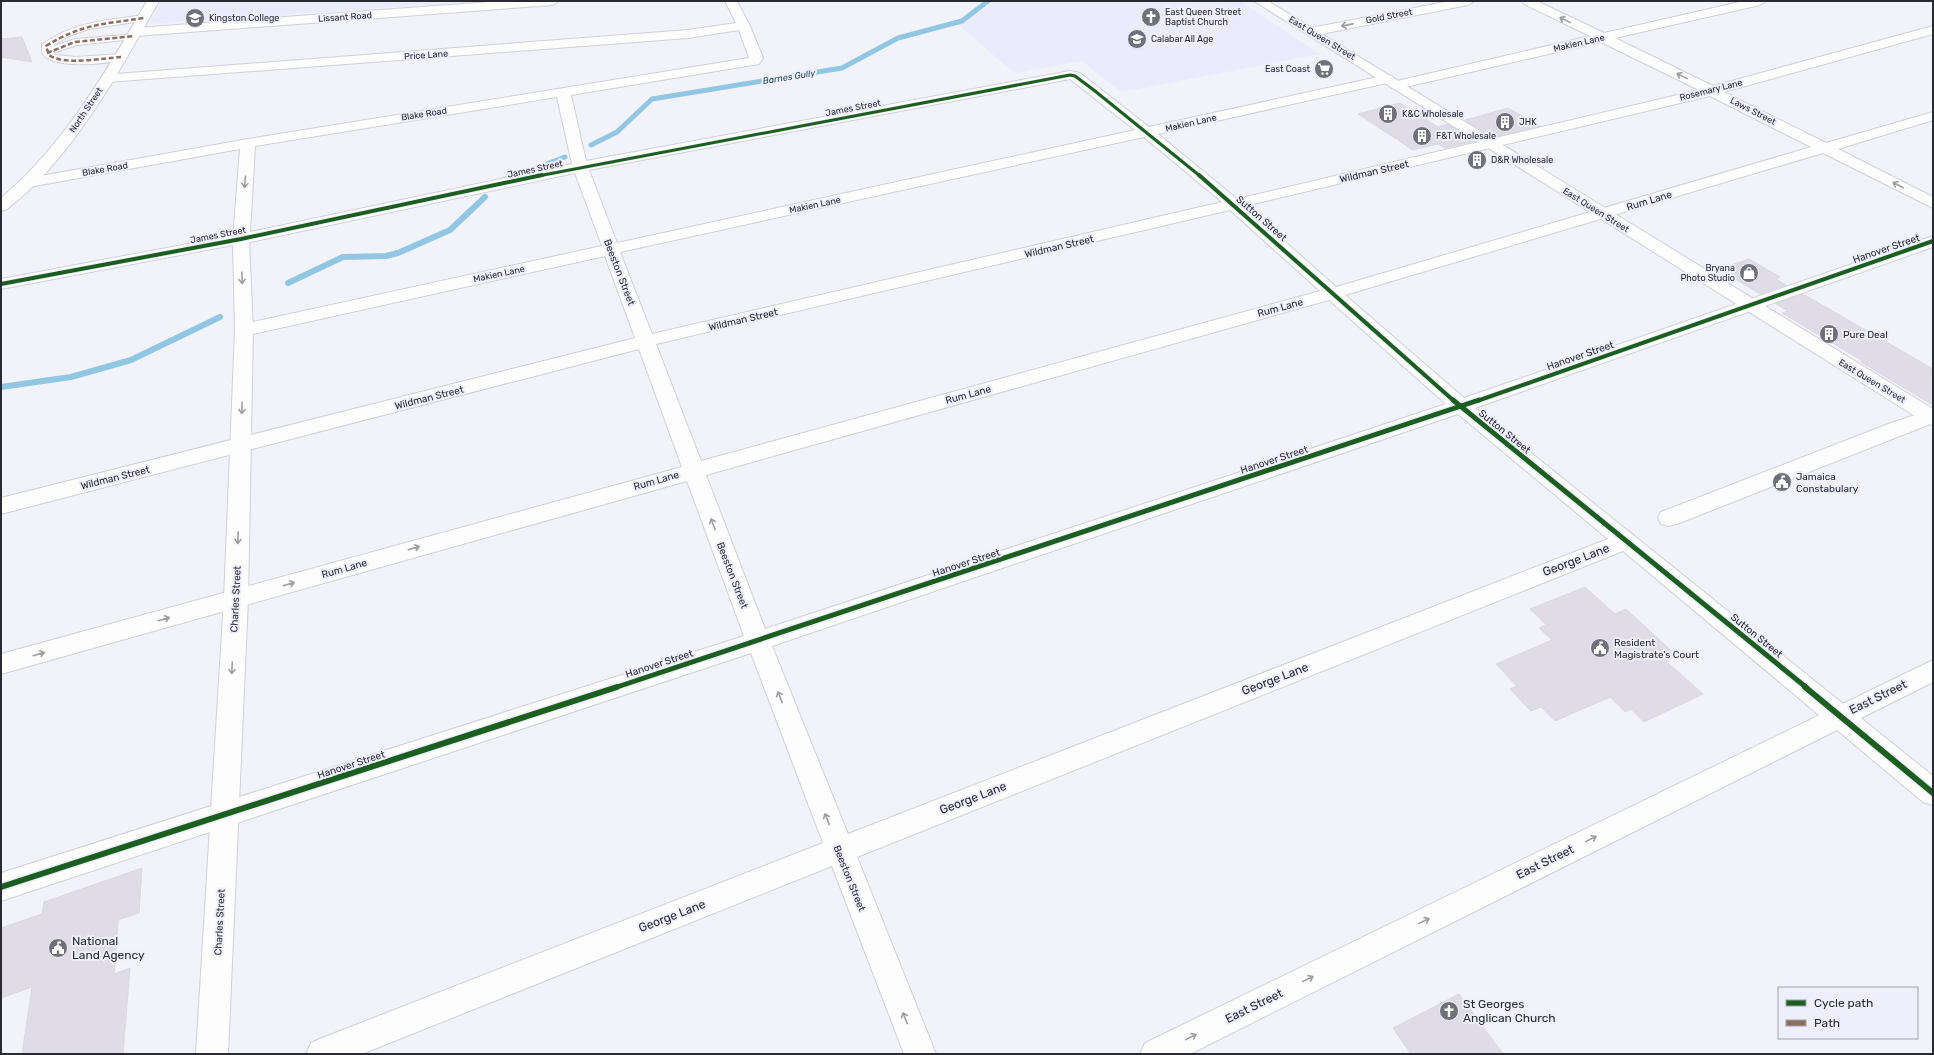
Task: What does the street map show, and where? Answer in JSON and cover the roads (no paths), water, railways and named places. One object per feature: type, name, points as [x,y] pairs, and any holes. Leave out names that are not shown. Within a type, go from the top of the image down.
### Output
[{"type":"street","name":"North Street","points":[[1,206],[29,182],[69,135],[108,78],[154,1]]},
{"type":"street","name":"Lissant Road","points":[[135,34],[554,1]]},
{"type":"street","name":"Blake Road","points":[[29,182],[248,143],[754,61],[756,58],[744,26],[731,1]]},
{"type":"street","name":"East Queen Street","points":[[1260,1],[1392,82],[1488,144],[1932,417]]},
{"type":"street","name":"Gold Street","points":[[1311,32],[1468,1]]},
{"type":"street","name":"Laws Street","points":[[1528,1],[1712,91],[1933,203]]},
{"type":"street","name":"Makien Lane","points":[[244,330],[1148,132],[1602,38],[1760,1]]},
{"type":"street","points":[[121,56],[70,60],[50,57],[47,53],[46,46],[65,34],[87,26],[144,18]]},
{"type":"street","name":"Price Lane","points":[[108,78],[688,34],[744,26]]},
{"type":"street","name":"Rosemary Lane","points":[[1488,144],[1712,91],[1933,30]]},
{"type":"street","points":[[47,53],[75,42],[135,34]]},
{"type":"street","points":[[58,38],[75,42]]},
{"type":"street","name":"Sutton Street","points":[[1073,75],[1148,132],[1233,204],[1461,406],[1625,541],[1841,715],[1933,793]]},
{"type":"street","name":"James Street","points":[[1,284],[241,239],[580,167],[1073,75]]},
{"type":"street","name":"Beeston Street","points":[[563,91],[580,167],[758,641],[920,1054]]},
{"type":"street","name":"Rum Lane","points":[[1,664],[693,470],[1333,293],[1603,214],[1822,147],[1933,116]]},
{"type":"street","name":"Charles Street","points":[[212,1054],[236,599],[244,330],[241,239],[248,143]]},
{"type":"street","name":"Wildman Street","points":[[1,506],[646,341],[1488,144]]},
{"type":"street","name":"Hanover Street","points":[[1,887],[758,641],[1461,406],[1933,241]]},
{"type":"street","points":[[1669,518],[1898,428],[1932,417]]},
{"type":"street","name":"George Lane","points":[[322,1054],[1625,541]]},
{"type":"street","name":"East Street","points":[[1156,1054],[1933,670]]},
{"type":"waterway","name":"Barnes Gully","points":[[591,145],[617,132],[652,99],[842,68],[898,38],[962,21],[988,1]]},
{"type":"waterway","name":"Barnes Gully","points":[[515,176],[565,157]]},
{"type":"waterway","name":"Barnes Gully","points":[[504,180],[517,175]]},
{"type":"waterway","points":[[288,283],[343,257],[386,256],[398,253],[450,230],[485,197]]},
{"type":"waterway","points":[[1,387],[71,377],[131,360],[220,317]]},
{"type":"place","name":"East Queen Street Baptist Church","points":[[1151,17]]},
{"type":"place","name":"Kingston College","points":[[195,18]]},
{"type":"place","name":"Calabar All Age","points":[[1137,39]]},
{"type":"place","name":"East Coast","points":[[1324,69]]},
{"type":"place","name":"K&C Wholesale","points":[[1388,114]]},
{"type":"place","name":"JHK","points":[[1505,122]]},
{"type":"place","name":"F&T Wholesale","points":[[1422,136]]},
{"type":"place","name":"D&R Wholesale","points":[[1477,160]]},
{"type":"place","name":"Bryana Photo Studio","points":[[1749,273]]},
{"type":"place","name":"Pure Deal","points":[[1829,334]]},
{"type":"place","name":"Jamaica Constabulary","points":[[1782,482]]},
{"type":"place","name":"Resident Magistrate's Court","points":[[1600,648]]},
{"type":"place","name":"National Land Agency","points":[[58,948]]},
{"type":"place","name":"St Georges Anglican Church","points":[[1449,1011]]}]
